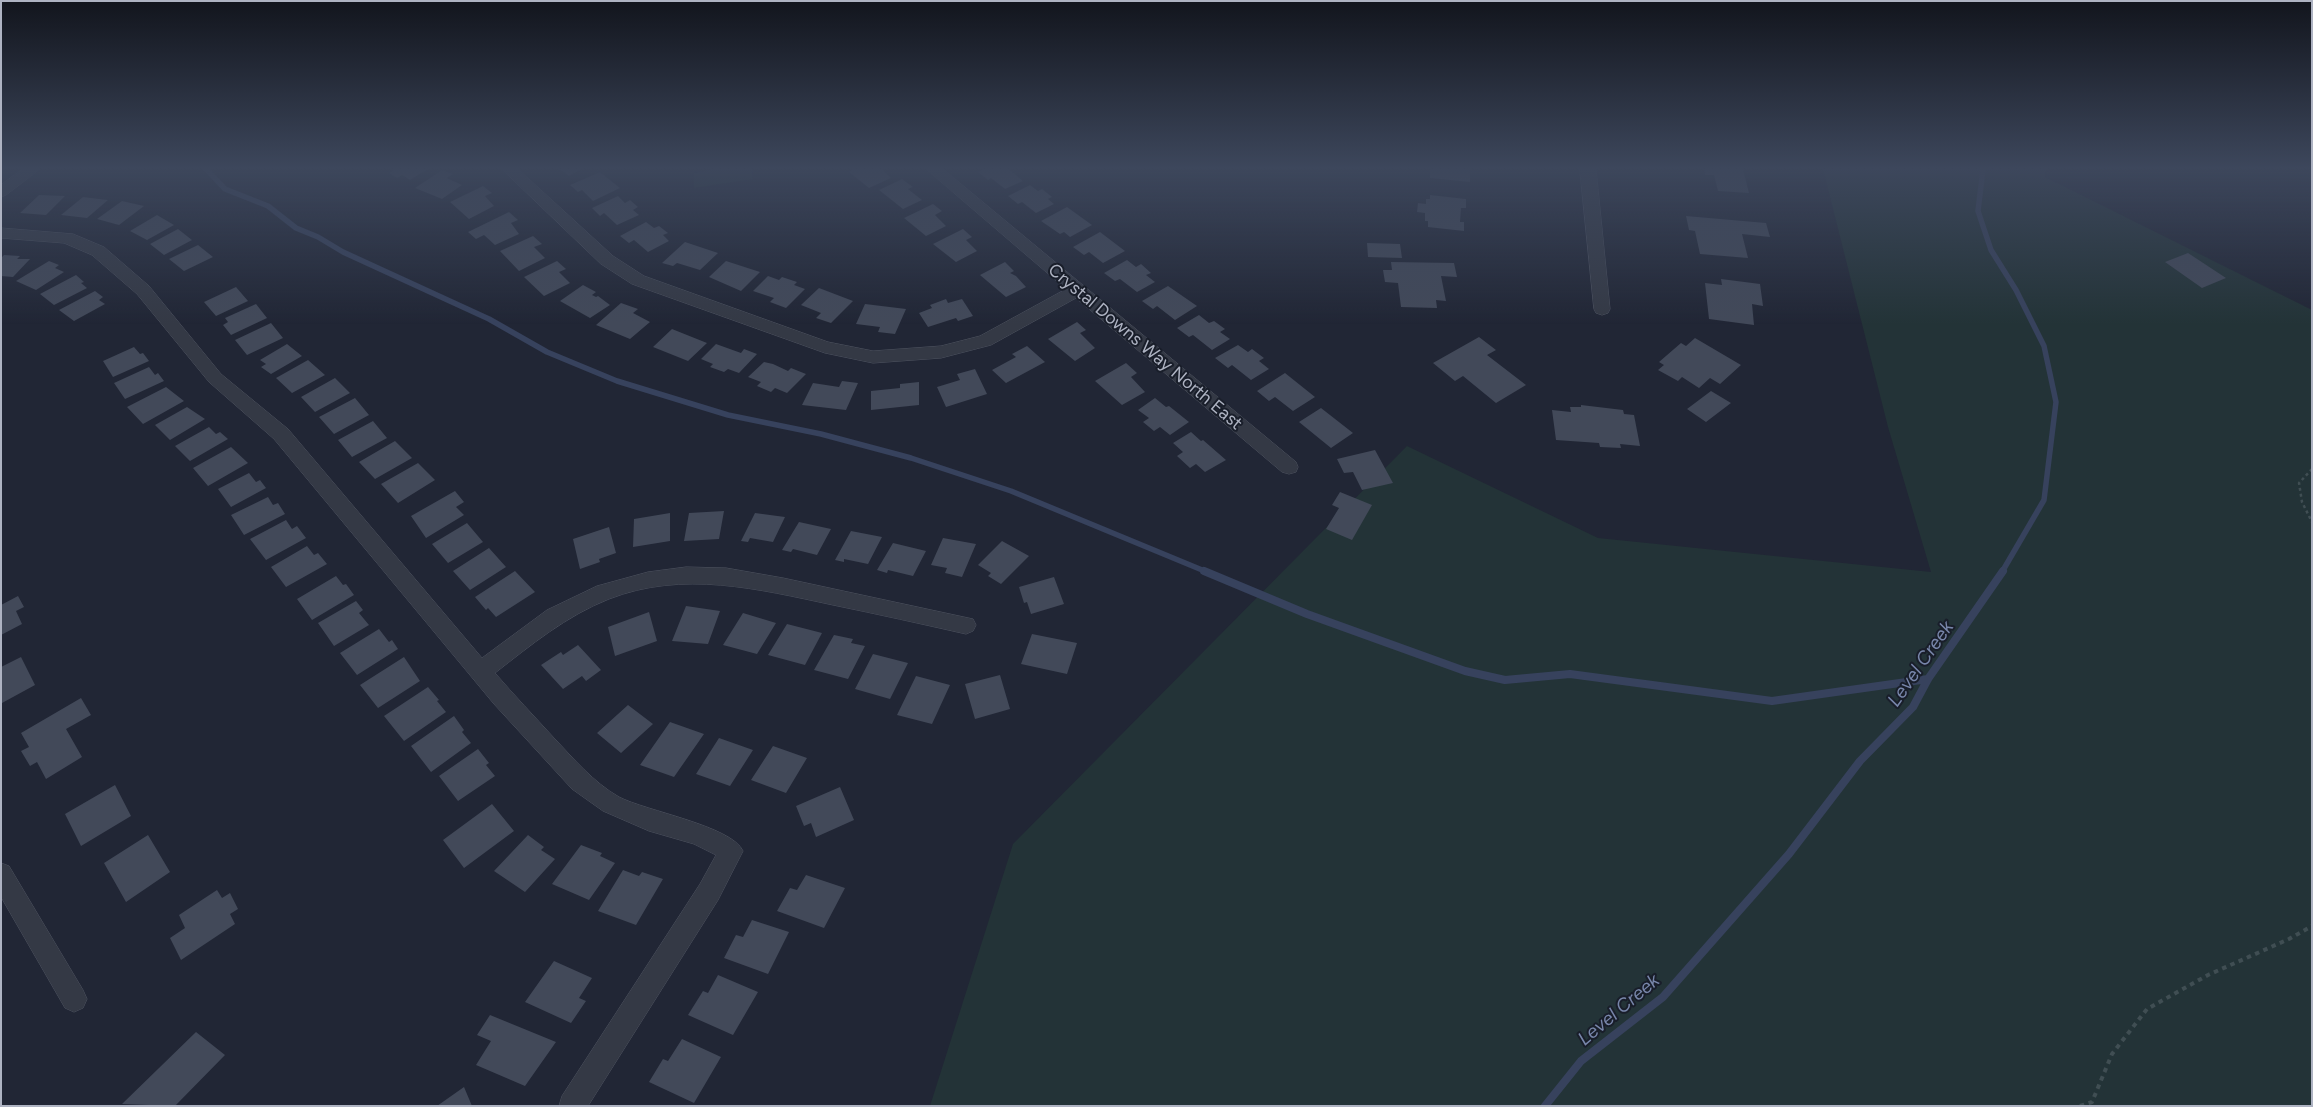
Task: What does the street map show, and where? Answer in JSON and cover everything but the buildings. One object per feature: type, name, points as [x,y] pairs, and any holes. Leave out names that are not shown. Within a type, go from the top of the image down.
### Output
[{"type":"street","points":[[565,221],[607,260],[638,280],[824,347],[873,357],[941,352],[985,340],[1077,290]]},
{"type":"street","name":"Crystal Downs Way North East","points":[[994,221],[1289,467]]},
{"type":"street","points":[[1594,221],[1602,309]]},
{"type":"street","points":[[1,233],[67,238],[98,251],[143,290],[214,378],[281,434],[481,672],[580,782],[610,804],[649,820],[699,835],[731,851],[709,892],[572,1106]]},
{"type":"street","points":[[481,672],[554,616],[604,592],[648,580],[686,575],[726,576],[784,586],[966,625]]},
{"type":"street","points":[[1,874],[74,999]]},
{"type":"path","points":[[2312,469],[2299,484],[2302,502],[2312,522]]},
{"type":"path","points":[[2080,1106],[2092,1102],[2112,1054],[2147,1009],[2208,975],[2289,939],[2312,926]]},
{"type":"shaded area","points":[[1836,221],[2133,221],[2312,310],[2312,1106],[930,1106],[1013,844],[1407,446],[1598,538],[1931,572],[1888,427]]},
{"type":"waterway","points":[[287,221],[296,228],[318,237],[343,252],[489,319],[547,352],[617,381],[728,415],[821,434],[911,458],[1011,491],[1207,572]]},
{"type":"waterway","name":"Level Creek","points":[[1981,221],[1991,250],[2016,290],[2044,346],[2056,402],[2044,500],[2002,572]]},
{"type":"waterway","points":[[1204,571],[1307,614],[1465,671],[1505,680],[1570,674],[1772,701],[1928,679]]},
{"type":"waterway","name":"Level Creek","points":[[1928,679],[2003,571]]},
{"type":"waterway","name":"Level Creek","points":[[1545,1106],[1581,1061],[1663,997],[1789,854],[1860,761],[1913,707],[1928,679]]}]
